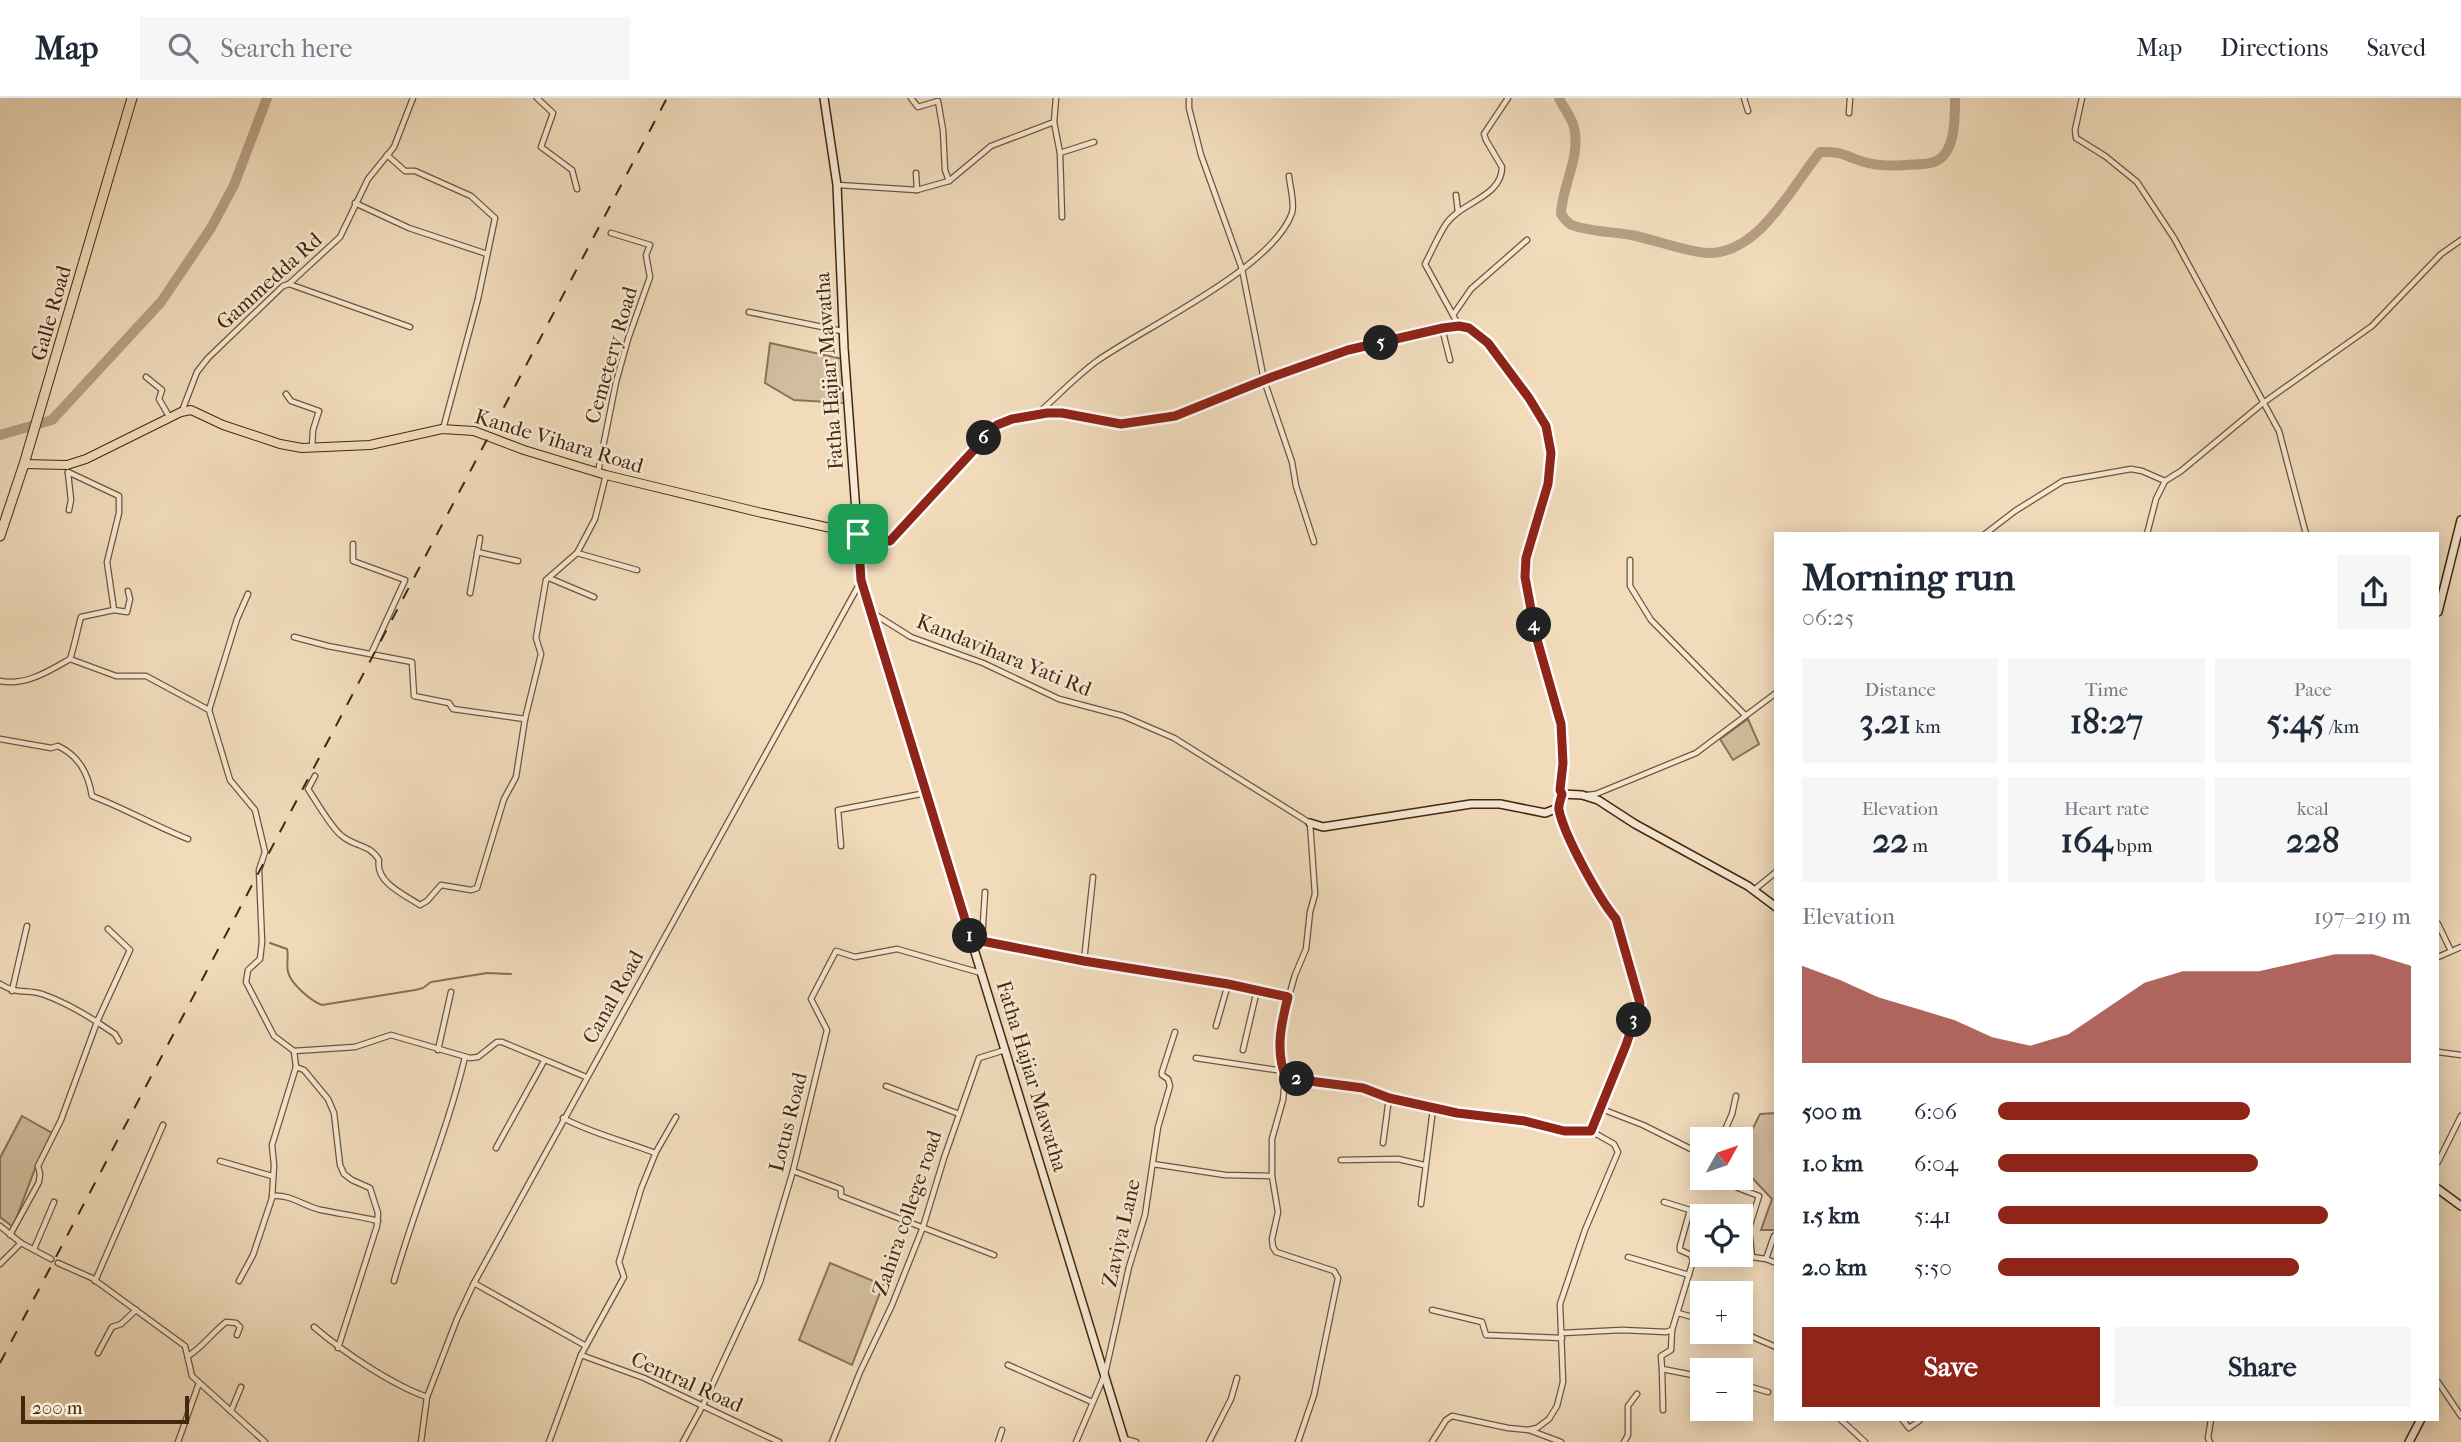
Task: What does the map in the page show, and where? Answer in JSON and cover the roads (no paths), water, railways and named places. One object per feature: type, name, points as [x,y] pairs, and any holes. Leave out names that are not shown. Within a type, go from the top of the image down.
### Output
[{"type":"highway","name":"Galle Road","points":[[0,536],[42,404],[132,98]]},
{"type":"main road","name":"Kande Vihara Road","points":[[181,412],[191,410],[223,425],[280,444],[312,448],[370,445],[442,429],[474,431],[602,474],[890,541]]},
{"type":"main road","points":[[25,460],[67,468],[181,412]]},
{"type":"street","name":"Gammedda Rd","points":[[181,412],[197,372],[208,358],[283,286],[289,284],[340,237],[368,179],[399,137],[413,98]]},
{"type":"street","points":[[537,98],[552,113],[541,147],[572,170],[577,189]]},
{"type":"street","name":"Fatha Hajiar Mawatha","points":[[824,98],[837,185],[843,332],[861,580],[1125,1441]]},
{"type":"street","points":[[911,98],[918,107],[937,102],[943,130],[945,170],[949,181]]},
{"type":"street","points":[[1056,98],[1054,122],[1060,153],[1062,217]]},
{"type":"street","points":[[1189,98],[1201,155],[1242,270],[1264,380],[1292,462],[1296,486],[1314,542]]},
{"type":"street","points":[[1459,326],[1426,264],[1447,222],[1498,183],[1502,167],[1484,134],[1508,98]]},
{"type":"street","points":[[1744,98],[1748,111]]},
{"type":"street","points":[[1849,113],[1850,98]]},
{"type":"street","points":[[2082,98],[2076,138],[2105,156],[2137,182],[2174,238],[2279,431],[2305,532]]},
{"type":"street","points":[[837,185],[918,190],[949,181],[991,146],[1054,122]]},
{"type":"street","points":[[1060,153],[1094,142]]},
{"type":"street","points":[[387,155],[405,171],[415,171],[471,196],[495,218],[478,299],[442,429]]},
{"type":"street","points":[[916,173],[918,190]]},
{"type":"street","points":[[1036,416],[1096,362],[1242,270],[1262,253],[1283,231],[1293,211],[1289,176]]},
{"type":"street","points":[[1457,195],[1458,213]]},
{"type":"street","points":[[355,203],[409,228],[487,254]]},
{"type":"street","name":"Cemetery Road","points":[[602,474],[615,383],[650,277],[646,256],[650,245],[611,233]]},
{"type":"street","points":[[1453,315],[1471,289],[1527,240]]},
{"type":"street","points":[[2148,532],[2156,499],[2165,481],[2181,471],[2263,403],[2372,327],[2441,254],[2461,240]]},
{"type":"street","points":[[289,284],[410,327]]},
{"type":"street","points":[[749,312],[843,332]]},
{"type":"street","points":[[890,541],[997,425],[1012,419],[1062,413],[1121,424],[1175,416],[1348,350],[1459,326],[1469,328],[1488,343],[1529,398],[1546,426],[1551,453],[1548,484],[1526,558],[1525,577],[1536,636],[1561,724],[1563,763],[1559,808],[1575,849],[1616,919],[1640,1003],[1591,1131]]},
{"type":"street","points":[[1443,328],[1450,360]]},
{"type":"street","points":[[146,377],[162,390],[159,399],[170,418]]},
{"type":"street","points":[[286,394],[291,401],[319,411],[313,430],[312,448]]},
{"type":"street","points":[[67,468],[71,500],[69,510]]},
{"type":"street","points":[[67,468],[119,496],[119,513],[107,562],[114,610]]},
{"type":"street","points":[[1988,532],[2063,481],[2131,469],[2165,481]]},
{"type":"street","points":[[315,776],[309,789],[341,836],[366,846],[375,853],[379,860],[377,870],[380,876],[420,905],[441,885],[471,890],[477,888],[504,799],[516,777],[525,719],[541,654],[536,638],[546,580],[577,553],[597,512],[602,474]]},
{"type":"street","points":[[2439,608],[2461,520]]},
{"type":"street","points":[[470,593],[480,538]]},
{"type":"street","points":[[353,544],[354,561],[405,580],[370,655]]},
{"type":"street","points":[[477,552],[517,561]]},
{"type":"street","points":[[577,553],[637,570]]},
{"type":"street","points":[[1630,560],[1629,586],[1651,620],[1745,715]]},
{"type":"street","points":[[549,578],[594,597]]},
{"type":"street","name":"Canal Road","points":[[421,1442],[427,1397],[474,1283],[861,580]]},
{"type":"street","points":[[0,681],[10,683],[46,674],[70,659],[79,633],[77,628],[81,617],[114,610],[127,612],[130,599],[128,591]]},
{"type":"street","points":[[248,594],[237,619],[209,710],[230,780],[255,810],[265,852],[259,870],[262,942],[260,959],[248,970],[246,982],[274,1036],[294,1051],[355,1047],[391,1035],[466,1057],[478,1057],[497,1042],[586,1077]]},
{"type":"street","name":"Kandavihara Yati Rd","points":[[871,612],[911,637],[983,663],[1059,699],[1123,716],[1174,738],[1310,823]]},
{"type":"street","points":[[293,637],[412,662],[414,696],[449,703],[453,709],[525,719]]},
{"type":"street","points":[[70,659],[116,676],[146,676],[209,710]]},
{"type":"street","points":[[1562,794],[1596,794],[1696,753],[1774,694]]},
{"type":"street","points":[[0,739],[51,748],[58,746],[70,752],[85,772],[92,796],[188,839]]},
{"type":"street","points":[[841,846],[838,810],[927,793]]},
{"type":"street","points":[[1583,795],[1598,800],[1635,824],[1754,890],[1774,905]]},
{"type":"street","points":[[1298,1442],[1314,1395],[1338,1278],[1334,1271],[1276,1252],[1273,1247],[1278,1212],[1272,1176],[1272,1139],[1286,1078],[1280,1046],[1281,1024],[1295,975],[1306,949],[1315,894],[1310,823],[1324,827],[1471,804],[1500,804],[1545,813],[1559,808]]},
{"type":"street","points":[[1754,890],[1774,874]]},
{"type":"street","points":[[1084,961],[1093,877]]},
{"type":"street","points":[[982,940],[985,892]]},
{"type":"street","points":[[12,991],[27,926]]},
{"type":"street","points":[[2439,927],[2451,951]]},
{"type":"street","points":[[10,1235],[39,1182],[38,1166],[61,1120],[97,1022],[130,950],[108,929]]},
{"type":"street","points":[[971,939],[1288,997]]},
{"type":"street","points":[[2439,957],[2461,947]]},
{"type":"street","name":"Lotus Road","points":[[683,1442],[760,1282],[793,1171],[827,1030],[811,999],[836,951],[855,957],[897,948],[982,974]]},
{"type":"street","points":[[0,984],[12,991],[39,993],[81,1012],[115,1034],[119,1041]]},
{"type":"street","points":[[1216,1026],[1228,984]]},
{"type":"street","points":[[1243,1050],[1257,990]]},
{"type":"street","points":[[438,1050],[451,992]]},
{"type":"street","name":"Zaviya Lane","points":[[1076,1442],[1105,1374],[1129,1267],[1145,1215],[1158,1127],[1170,1086],[1162,1072],[1175,1032]]},
{"type":"street","name":"Zahira college road","points":[[834,1442],[860,1372],[892,1305],[923,1227],[979,1058],[1006,1050]]},
{"type":"street","points":[[239,1280],[253,1255],[272,1196],[272,1145],[296,1067],[294,1051]]},
{"type":"street","points":[[2439,1052],[2461,1055]]},
{"type":"street","points":[[394,1281],[403,1246],[448,1119],[466,1057]]},
{"type":"street","points":[[1196,1058],[1283,1071]]},
{"type":"street","points":[[496,1148],[544,1061]]},
{"type":"street","points":[[296,1067],[304,1070],[328,1099],[334,1113],[340,1165],[344,1174],[370,1188],[378,1213],[378,1221],[338,1348]]},
{"type":"street","points":[[1286,1078],[1363,1088],[1389,1098],[1433,1109],[1525,1121],[1564,1131],[1591,1131],[1614,1144],[1618,1153],[1585,1230],[1560,1304],[1563,1382],[1557,1406],[1549,1419],[1537,1428],[1528,1430]]},
{"type":"street","points":[[886,1086],[959,1114]]},
{"type":"street","points":[[1726,1127],[1736,1096]]},
{"type":"street","points":[[1382,1143],[1389,1098]]},
{"type":"street","points":[[1599,1108],[1643,1125],[1690,1148]]},
{"type":"street","points":[[1421,1204],[1433,1109]]},
{"type":"street","points":[[2439,1160],[2461,1116]]},
{"type":"street","points":[[550,1442],[581,1354],[624,1278],[619,1262],[641,1189],[655,1153],[676,1117]]},
{"type":"street","points":[[563,1118],[588,1131],[655,1153]]},
{"type":"street","points":[[95,1281],[163,1125]]},
{"type":"street","points":[[1340,1160],[1398,1159],[1424,1165]]},
{"type":"street","points":[[220,1161],[272,1175]]},
{"type":"street","points":[[1153,1164],[1225,1175],[1272,1176]]},
{"type":"street","points":[[793,1171],[841,1189],[841,1196],[994,1255]]},
{"type":"street","points":[[1743,1190],[1759,1196],[1749,1228],[1752,1257],[1774,1262]]},
{"type":"street","points":[[2439,1190],[2461,1206]]},
{"type":"street","points":[[272,1196],[291,1197],[319,1210],[378,1221]]},
{"type":"street","points":[[34,1249],[54,1202]]},
{"type":"street","points":[[1663,1410],[1661,1356],[1671,1350],[1672,1331],[1693,1257],[1680,1250],[1679,1246],[1690,1210],[1664,1202]]},
{"type":"street","points":[[0,1226],[21,1243],[51,1259]]},
{"type":"street","points":[[1766,1259],[1774,1236]]},
{"type":"street","points":[[0,1264],[21,1243]]},
{"type":"street","points":[[1628,1257],[1689,1275]]},
{"type":"street","points":[[58,1263],[95,1281],[185,1346],[192,1376],[265,1442]]},
{"type":"street","points":[[474,1283],[586,1346]]},
{"type":"street","points":[[98,1353],[112,1327],[121,1324],[136,1310]]},
{"type":"street","points":[[1432,1310],[1482,1322],[1486,1335],[1672,1331]]},
{"type":"street","points":[[1678,1313],[1690,1316]]},
{"type":"street","points":[[188,1356],[200,1349],[212,1333],[226,1322],[240,1326],[237,1335]]},
{"type":"street","points":[[314,1327],[338,1348],[413,1392],[427,1397]]},
{"type":"street","points":[[1753,1337],[1774,1346]]},
{"type":"street","name":"Central Road","points":[[581,1354],[644,1378],[779,1442]]},
{"type":"street","points":[[1008,1365],[1091,1402]]},
{"type":"street","points":[[1662,1369],[1690,1374]]},
{"type":"street","points":[[1209,1442],[1231,1399],[1237,1378]]},
{"type":"street","points":[[178,1442],[199,1383]]},
{"type":"street","points":[[2439,1383],[2461,1416]]},
{"type":"street","points":[[231,1410],[241,1387]]},
{"type":"street","points":[[1753,1388],[1768,1392]]},
{"type":"street","points":[[1626,1442],[1629,1426],[1628,1406],[1637,1394]]},
{"type":"street","points":[[1433,1442],[1446,1420],[1452,1416],[1528,1430],[1561,1442]]},
{"type":"street","points":[[1842,1421],[1865,1442]]},
{"type":"street","points":[[1904,1421],[1909,1427],[1919,1421]]},
{"type":"street","points":[[2210,1442],[2208,1438],[2211,1421]]},
{"type":"street","points":[[2409,1442],[2420,1421]]},
{"type":"street","points":[[998,1442],[1002,1430]]},
{"type":"street","points":[[1125,1441],[1136,1442]]},
{"type":"waterway","points":[[0,435],[52,420],[161,302],[211,228],[234,185],[267,98]]},
{"type":"waterway","points":[[1559,98],[1573,124],[1575,139],[1561,214],[1568,222],[1584,229],[1631,235],[1709,253],[1727,250],[1744,242],[1759,230],[1786,199],[1820,152],[1887,165],[1928,164],[1941,158],[1947,151],[1953,134],[1955,98]]},
{"type":"waterway","points":[[270,943],[287,949],[287,969],[293,982],[312,1000],[322,1005],[415,990],[431,982],[487,973],[511,974]]},
{"type":"railway","points":[[0,1363],[667,98]]}]
